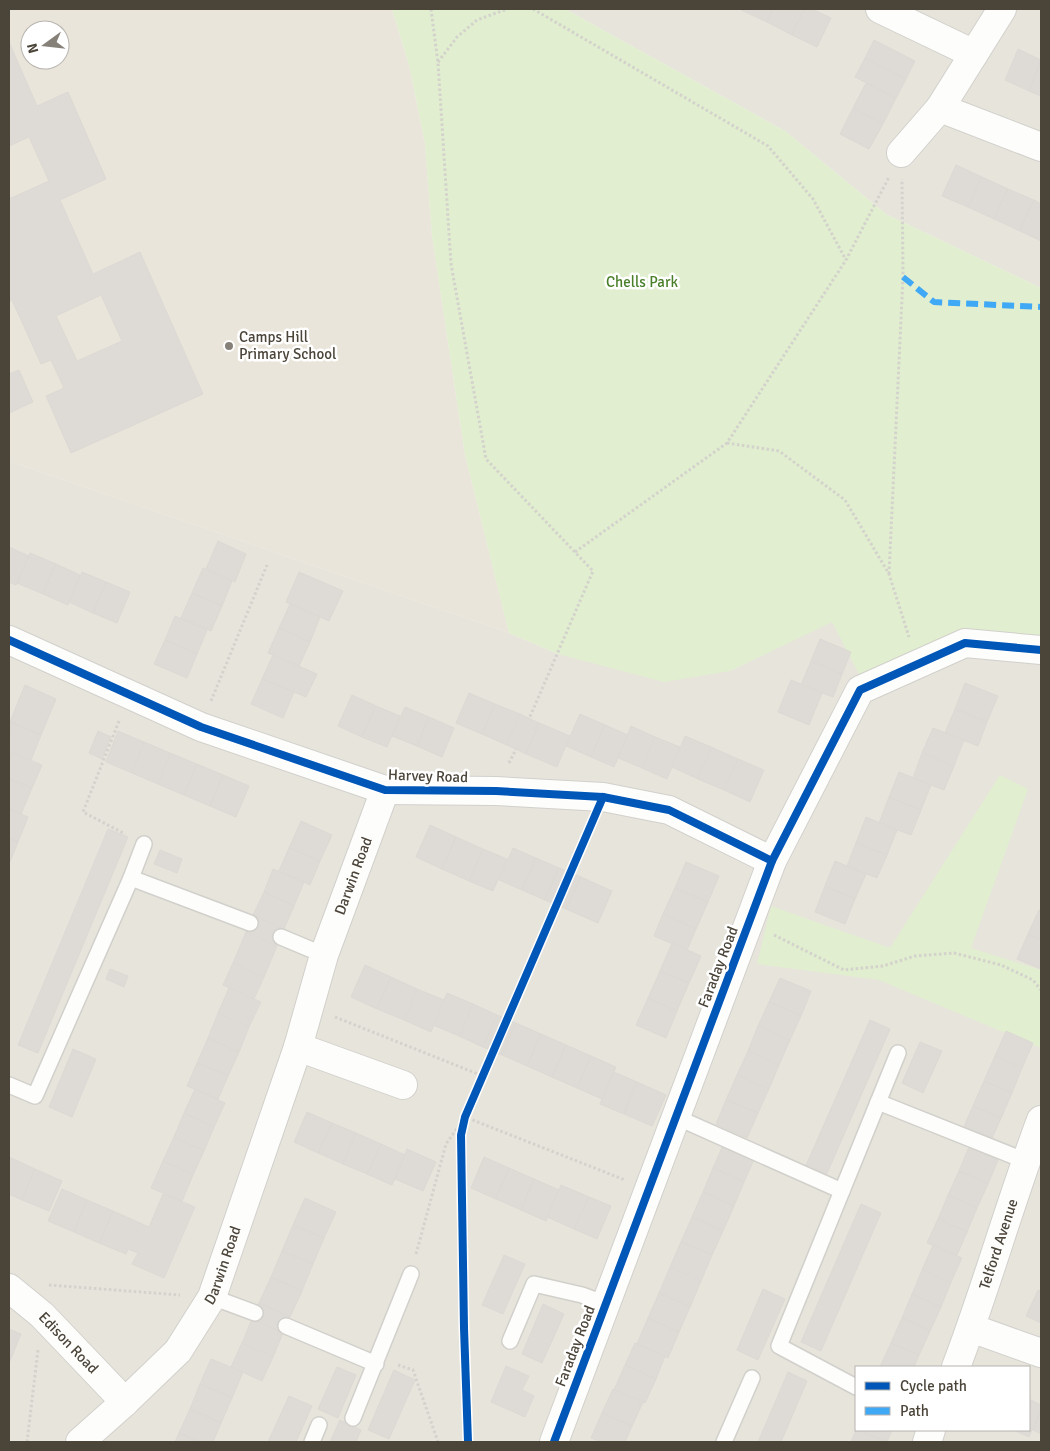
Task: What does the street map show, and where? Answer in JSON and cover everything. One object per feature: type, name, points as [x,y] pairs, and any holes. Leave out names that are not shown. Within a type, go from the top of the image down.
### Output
[{"type":"street","points":[[880,9],[974,54]]},
{"type":"street","points":[[901,153],[940,108],[1002,9]]},
{"type":"street","points":[[940,108],[1041,147]]},
{"type":"street","name":"Faraday Road","points":[[554,1442],[772,861],[860,690],[965,643],[1041,650]]},
{"type":"street","name":"Harvey Road","points":[[11,646],[130,695],[201,727],[385,790],[496,791],[603,797],[669,810],[772,861]]},
{"type":"street","name":"Darwin Road","points":[[80,1442],[178,1351],[212,1297],[298,1046],[324,955],[385,790]]},
{"type":"street","points":[[298,1046],[402,1086]]},
{"type":"street","name":"Telford Avenue","points":[[956,1366],[1041,1120]]},
{"type":"street","name":"Edison Road","points":[[9,1288],[42,1315],[125,1402]]},
{"type":"street","points":[[971,1328],[1041,1353]]},
{"type":"lane","points":[[9,1085],[35,1096],[131,878],[144,844]]},
{"type":"lane","points":[[131,878],[250,923]]},
{"type":"lane","points":[[281,937],[324,955]]},
{"type":"lane","points":[[855,1386],[779,1346],[898,1053]]},
{"type":"lane","points":[[878,1102],[1026,1161]]},
{"type":"lane","points":[[676,1117],[842,1191]]},
{"type":"lane","points":[[353,1418],[411,1274]]},
{"type":"lane","points":[[510,1341],[534,1284],[582,1295],[606,1304]]},
{"type":"lane","points":[[212,1297],[255,1313]]},
{"type":"lane","points":[[286,1326],[377,1361]]},
{"type":"lane","points":[[724,1442],[752,1378]]},
{"type":"lane","points":[[312,1442],[319,1425]]},
{"type":"path","points":[[431,9],[438,63],[451,264],[486,459],[593,571],[529,719]]},
{"type":"path","points":[[438,63],[456,37],[477,20],[507,9]]},
{"type":"path","points":[[533,9],[768,146],[813,200],[846,260]]},
{"type":"path","points":[[575,552],[727,443],[846,260],[901,153]]},
{"type":"path","points":[[889,574],[903,277],[901,153]]},
{"type":"path","points":[[727,443],[779,451],[845,500],[889,574],[918,665]]},
{"type":"path","points":[[201,727],[267,566]]},
{"type":"path","points":[[130,695],[83,812],[144,844]]},
{"type":"path","points":[[749,923],[844,970],[883,966],[915,956],[954,953],[1001,965],[1033,980],[1041,990]]},
{"type":"path","points":[[309,1006],[483,1076]]},
{"type":"path","points":[[479,1084],[486,1068]]},
{"type":"path","points":[[411,1274],[446,1144],[469,1109]]},
{"type":"path","points":[[461,1135],[465,1117]]},
{"type":"path","points":[[465,1117],[649,1189]]},
{"type":"path","points":[[48,1285],[212,1297]]},
{"type":"path","points":[[27,1442],[42,1315]]},
{"type":"path","points":[[377,1361],[413,1370],[438,1442]]},
{"type":"shaded area","name":"Camps Hill Primary School","points":[[9,9],[392,9],[409,65],[425,144],[432,236],[465,455],[509,633],[9,461]]},
{"type":"shaded area","points":[[565,9],[1041,9],[1041,288],[886,214],[785,131]]},
{"type":"shaded area","points":[[9,461],[509,633],[558,654],[730,671],[832,621],[1041,638],[1041,1442],[9,1442]]},
{"type":"green space","name":"Chells Park","points":[[392,9],[565,9],[785,131],[886,214],[1041,288],[1041,638],[861,678],[832,622],[730,671],[664,682],[558,654],[509,633],[465,455],[432,236],[425,144],[409,65]]},
{"type":"green space","points":[[1000,775],[1028,789],[971,948],[1041,970],[1041,1048],[879,980],[757,964],[771,906],[890,948]]},
{"type":"building","points":[[742,9],[773,9],[767,22]]},
{"type":"building","points":[[773,9],[804,9],[792,35],[767,22]]},
{"type":"building","points":[[804,9],[812,9],[831,18],[817,47],[792,35]]},
{"type":"building","points":[[874,40],[915,61],[906,79],[865,58]]},
{"type":"building","points":[[9,42],[37,106],[68,92],[106,179],[60,200],[93,274],[140,252],[203,394],[71,453],[46,396],[64,388],[51,360],[41,364],[12,300],[9,302],[9,199],[49,181],[29,137],[9,146]],"holes":[[[101,295],[122,341],[77,361],[56,316]]]},
{"type":"building","points":[[1018,49],[1041,60],[1029,91],[1005,80]]},
{"type":"building","points":[[865,58],[906,79],[896,98],[855,77]]},
{"type":"building","points":[[1041,62],[1041,96],[1029,91]]},
{"type":"building","points":[[866,83],[896,98],[883,124],[853,108]]},
{"type":"building","points":[[853,108],[883,124],[869,149],[840,134]]},
{"type":"building","points":[[956,165],[982,177],[968,207],[942,196]]},
{"type":"building","points":[[982,177],[1008,189],[994,219],[968,207]]},
{"type":"building","points":[[1008,189],[1034,200],[1020,231],[994,219]]},
{"type":"building","points":[[1034,200],[1041,204],[1041,241],[1020,231]]},
{"type":"building","points":[[19,370],[33,402],[9,413],[9,374]]},
{"type":"building","points":[[218,541],[246,554],[235,582],[206,569]]},
{"type":"building","points":[[9,547],[29,556],[16,585],[9,582]]},
{"type":"building","points":[[30,553],[56,564],[43,594],[17,583]]},
{"type":"building","points":[[56,564],[80,575],[68,605],[43,594]]},
{"type":"building","points":[[203,568],[232,581],[222,606],[192,593]]},
{"type":"building","points":[[82,572],[106,582],[93,613],[69,602]]},
{"type":"building","points":[[299,572],[343,591],[329,621],[286,602]]},
{"type":"building","points":[[106,582],[130,592],[117,623],[93,613]]},
{"type":"building","points":[[192,593],[222,606],[211,631],[181,618]]},
{"type":"building","points":[[290,604],[320,617],[310,642],[279,628]]},
{"type":"building","points":[[175,616],[207,630],[197,654],[165,640]]},
{"type":"building","points":[[279,628],[310,642],[299,666],[268,653]]},
{"type":"building","points":[[820,639],[851,652],[842,674],[811,661]]},
{"type":"building","points":[[165,640],[197,654],[187,678],[154,664]]},
{"type":"building","points":[[273,655],[317,674],[306,697],[262,679]]},
{"type":"building","points":[[811,661],[842,674],[833,697],[801,685]]},
{"type":"building","points":[[262,679],[294,692],[283,718],[251,704]]},
{"type":"building","points":[[791,680],[822,693],[809,725],[778,712]]},
{"type":"building","points":[[965,683],[998,696],[987,722],[955,709]]},
{"type":"building","points":[[25,685],[56,699],[41,735],[10,722]]},
{"type":"building","points":[[469,693],[495,704],[482,734],[456,723]]},
{"type":"building","points":[[352,695],[376,706],[362,737],[338,726]]},
{"type":"building","points":[[495,704],[520,714],[507,745],[482,734]]},
{"type":"building","points":[[376,706],[400,716],[387,747],[362,737]]},
{"type":"building","points":[[405,707],[429,717],[417,746],[392,736]]},
{"type":"building","points":[[955,709],[987,722],[978,746],[945,733]]},
{"type":"building","points":[[520,714],[539,723],[526,754],[507,745]]},
{"type":"building","points":[[580,714],[605,725],[591,757],[566,746]]},
{"type":"building","points":[[429,717],[454,728],[442,757],[417,746]]},
{"type":"building","points":[[10,722],[41,735],[31,760],[9,751]]},
{"type":"building","points":[[539,723],[570,736],[557,767],[526,754]]},
{"type":"building","points":[[605,725],[628,735],[614,767],[591,757]]},
{"type":"building","points":[[631,726],[655,737],[642,768],[618,758]]},
{"type":"building","points":[[933,728],[964,740],[954,766],[922,753]]},
{"type":"building","points":[[98,731],[111,737],[102,759],[89,753]]},
{"type":"building","points":[[118,731],[144,742],[132,773],[106,762]]},
{"type":"building","points":[[685,736],[711,747],[698,779],[672,767]]},
{"type":"building","points":[[655,737],[680,747],[667,779],[642,768]]},
{"type":"building","points":[[144,742],[170,753],[158,784],[132,773]]},
{"type":"building","points":[[711,747],[738,759],[724,790],[698,779]]},
{"type":"building","points":[[11,752],[42,765],[32,788],[9,779],[9,756]]},
{"type":"building","points":[[170,753],[197,764],[184,795],[158,784]]},
{"type":"building","points":[[922,753],[954,766],[944,790],[913,778]]},
{"type":"building","points":[[738,759],[764,770],[750,802],[724,790]]},
{"type":"building","points":[[197,764],[223,775],[210,806],[184,795]]},
{"type":"building","points":[[899,772],[931,785],[921,810],[889,797]]},
{"type":"building","points":[[223,775],[249,786],[236,817],[210,806]]},
{"type":"building","points":[[9,779],[32,788],[21,814],[9,809]]},
{"type":"building","points":[[889,797],[921,810],[911,835],[879,823]]},
{"type":"building","points":[[9,809],[28,817],[18,842],[9,838]]},
{"type":"building","points":[[866,817],[897,830],[887,855],[856,843]]},
{"type":"building","points":[[301,821],[332,835],[320,861],[289,848]]},
{"type":"building","points":[[430,825],[456,837],[442,869],[416,857]]},
{"type":"building","points":[[108,829],[128,837],[38,1053],[18,1045]]},
{"type":"building","points":[[456,837],[483,849],[469,881],[442,869]]},
{"type":"building","points":[[9,838],[18,842],[9,864]]},
{"type":"building","points":[[856,843],[887,855],[877,878],[847,866]]},
{"type":"building","points":[[289,848],[320,861],[310,885],[279,871]]},
{"type":"building","points":[[513,848],[536,858],[522,890],[499,880]]},
{"type":"building","points":[[483,849],[507,859],[493,891],[469,881]]},
{"type":"building","points":[[160,850],[182,859],[177,873],[154,864]]},
{"type":"building","points":[[536,858],[559,868],[545,900],[522,890]]},
{"type":"building","points":[[835,861],[866,874],[855,899],[825,886]]},
{"type":"building","points":[[686,862],[719,876],[708,902],[675,888]]},
{"type":"building","points":[[559,868],[581,877],[566,909],[545,900]]},
{"type":"building","points":[[273,869],[304,882],[294,906],[264,892]]},
{"type":"building","points":[[581,877],[612,891],[598,923],[566,909]]},
{"type":"building","points":[[825,886],[855,899],[845,924],[815,912]]},
{"type":"building","points":[[675,888],[708,902],[696,929],[663,914]]},
{"type":"building","points":[[264,892],[294,906],[284,929],[253,915]]},
{"type":"building","points":[[1039,910],[1041,911],[1041,940],[1028,934]]},
{"type":"building","points":[[663,914],[696,929],[687,950],[654,936]]},
{"type":"building","points":[[253,915],[284,929],[277,946],[246,932]]},
{"type":"building","points":[[246,932],[277,946],[264,977],[233,963]]},
{"type":"building","points":[[1028,934],[1041,940],[1041,969],[1017,959]]},
{"type":"building","points":[[672,943],[701,956],[689,983],[660,971]]},
{"type":"building","points":[[233,963],[264,977],[254,999],[223,985]]},
{"type":"building","points":[[365,965],[391,977],[377,1009],[351,997]]},
{"type":"building","points":[[110,969],[128,976],[124,987],[106,979]]},
{"type":"building","points":[[660,971],[689,983],[677,1011],[648,998]]},
{"type":"building","points":[[391,977],[417,989],[404,1020],[377,1009]]},
{"type":"building","points":[[780,978],[811,991],[801,1016],[769,1002]]},
{"type":"building","points":[[229,988],[261,1002],[249,1027],[218,1013]]},
{"type":"building","points":[[417,989],[444,1000],[431,1032],[404,1020]]},
{"type":"building","points":[[447,993],[473,1004],[459,1036],[433,1025]]},
{"type":"building","points":[[648,998],[677,1011],[666,1038],[636,1025]]},
{"type":"building","points":[[769,1002],[801,1016],[790,1040],[758,1026]]},
{"type":"building","points":[[473,1004],[497,1015],[483,1047],[459,1036]]},
{"type":"building","points":[[218,1013],[249,1027],[239,1052],[208,1038]]},
{"type":"building","points":[[497,1015],[516,1023],[502,1055],[483,1047]]},
{"type":"building","points":[[870,1020],[890,1029],[825,1178],[804,1170]]},
{"type":"building","points":[[516,1023],[541,1034],[527,1066],[502,1055]]},
{"type":"building","points":[[758,1026],[790,1040],[779,1065],[748,1051]]},
{"type":"building","points":[[1006,1031],[1033,1043],[1022,1068],[995,1056]]},
{"type":"building","points":[[541,1034],[566,1045],[552,1077],[527,1066]]},
{"type":"building","points":[[208,1038],[239,1052],[228,1076],[197,1063]]},
{"type":"building","points":[[920,1042],[942,1051],[923,1093],[902,1083]]},
{"type":"building","points":[[566,1045],[591,1056],[577,1088],[552,1077]]},
{"type":"building","points":[[73,1049],[96,1059],[72,1117],[49,1107]]},
{"type":"building","points":[[748,1051],[779,1065],[769,1089],[737,1075]]},
{"type":"building","points":[[591,1056],[616,1067],[602,1099],[577,1088]]},
{"type":"building","points":[[995,1056],[1022,1068],[1012,1093],[984,1081]]},
{"type":"building","points":[[197,1063],[228,1076],[218,1099],[187,1086]]},
{"type":"building","points":[[614,1072],[637,1082],[624,1114],[600,1104]]},
{"type":"building","points":[[737,1075],[769,1089],[758,1113],[726,1100]]},
{"type":"building","points":[[984,1081],[1012,1093],[1001,1118],[973,1106]]},
{"type":"building","points":[[637,1082],[666,1095],[652,1126],[624,1114]]},
{"type":"building","points":[[195,1089],[225,1103],[214,1127],[184,1113]]},
{"type":"building","points":[[726,1100],[758,1113],[747,1138],[716,1124]]},
{"type":"building","points":[[973,1106],[1001,1118],[990,1143],[962,1131]]},
{"type":"building","points":[[307,1112],[332,1123],[318,1153],[294,1142]]},
{"type":"building","points":[[184,1113],[214,1127],[204,1151],[174,1137]]},
{"type":"building","points":[[332,1123],[356,1133],[343,1164],[318,1153]]},
{"type":"building","points":[[356,1133],[381,1144],[367,1174],[343,1164]]},
{"type":"building","points":[[174,1137],[204,1151],[193,1175],[163,1161]]},
{"type":"building","points":[[724,1143],[755,1157],[744,1182],[713,1168]]},
{"type":"building","points":[[381,1144],[405,1155],[392,1185],[367,1174]]},
{"type":"building","points":[[969,1147],[998,1160],[988,1184],[959,1171]]},
{"type":"building","points":[[407,1149],[436,1162],[423,1191],[395,1179]]},
{"type":"building","points":[[9,1157],[35,1169],[22,1200],[9,1194]]},
{"type":"building","points":[[484,1157],[509,1168],[496,1199],[471,1188]]},
{"type":"building","points":[[163,1161],[193,1175],[182,1201],[151,1188]]},
{"type":"building","points":[[509,1168],[534,1179],[521,1210],[496,1199]]},
{"type":"building","points":[[713,1168],[744,1182],[734,1206],[703,1192]]},
{"type":"building","points":[[35,1169],[62,1181],[49,1211],[22,1200]]},
{"type":"building","points":[[959,1171],[988,1184],[977,1208],[948,1195]]},
{"type":"building","points":[[534,1179],[559,1190],[546,1221],[521,1210]]},
{"type":"building","points":[[561,1185],[589,1197],[574,1229],[547,1217]]},
{"type":"building","points":[[62,1189],[87,1200],[74,1232],[48,1221]]},
{"type":"building","points":[[703,1192],[734,1206],[723,1231],[692,1217]]},
{"type":"building","points":[[163,1194],[195,1207],[164,1278],[132,1264],[138,1253],[128,1249],[126,1254],[99,1243],[113,1211],[149,1227]]},
{"type":"building","points":[[948,1195],[977,1208],[967,1232],[938,1219]]},
{"type":"building","points":[[589,1197],[611,1206],[597,1239],[574,1229]]},
{"type":"building","points":[[305,1198],[336,1212],[324,1238],[293,1225]]},
{"type":"building","points":[[87,1200],[113,1211],[99,1243],[74,1232]]},
{"type":"building","points":[[861,1204],[881,1213],[821,1351],[801,1342]]},
{"type":"building","points":[[692,1217],[723,1231],[712,1255],[681,1242]]},
{"type":"building","points":[[938,1219],[967,1232],[957,1255],[927,1243]]},
{"type":"building","points":[[293,1225],[324,1238],[313,1264],[282,1251]]},
{"type":"building","points":[[681,1242],[712,1255],[701,1281],[670,1267]]},
{"type":"building","points":[[933,1245],[962,1258],[951,1282],[922,1270]]},
{"type":"building","points":[[282,1251],[313,1264],[302,1291],[271,1277]]},
{"type":"building","points":[[504,1255],[525,1264],[503,1314],[482,1305]]},
{"type":"building","points":[[670,1267],[701,1281],[690,1307],[659,1293]]},
{"type":"building","points":[[922,1270],[951,1282],[941,1307],[912,1294]]},
{"type":"building","points":[[271,1277],[302,1291],[290,1317],[259,1303]]},
{"type":"building","points":[[763,1289],[785,1299],[758,1360],[737,1350]]},
{"type":"building","points":[[1038,1290],[1041,1291],[1041,1323],[1026,1316]]},
{"type":"building","points":[[659,1293],[690,1307],[679,1332],[648,1318]]},
{"type":"building","points":[[912,1294],[941,1307],[930,1331],[902,1318]]},
{"type":"building","points":[[259,1303],[290,1317],[283,1333],[252,1319]]},
{"type":"building","points":[[543,1304],[564,1314],[542,1363],[522,1354]]},
{"type":"building","points":[[648,1318],[679,1332],[668,1358],[637,1344]]},
{"type":"building","points":[[902,1318],[930,1331],[919,1355],[891,1343]]},
{"type":"building","points":[[252,1319],[283,1333],[273,1357],[242,1343]]},
{"type":"building","points":[[9,1329],[21,1334],[10,1361],[9,1361]]},
{"type":"building","points":[[242,1343],[273,1357],[262,1381],[231,1367]]},
{"type":"building","points":[[635,1343],[665,1356],[656,1379],[625,1365]]},
{"type":"building","points":[[891,1343],[919,1355],[914,1366],[880,1366]]},
{"type":"building","points":[[211,1359],[243,1372],[232,1398],[200,1384]]},
{"type":"building","points":[[625,1365],[656,1379],[645,1403],[614,1390]]},
{"type":"building","points":[[506,1366],[529,1376],[522,1390],[534,1396],[525,1417],[491,1402]]},
{"type":"building","points":[[337,1367],[356,1375],[338,1418],[318,1409]]},
{"type":"building","points":[[394,1370],[415,1380],[389,1439],[368,1430]]},
{"type":"building","points":[[788,1372],[807,1381],[781,1442],[758,1442]]},
{"type":"building","points":[[200,1384],[232,1398],[221,1423],[190,1409]]},
{"type":"building","points":[[613,1389],[643,1402],[632,1426],[602,1413]]},
{"type":"building","points":[[289,1396],[312,1406],[296,1442],[268,1442]]},
{"type":"building","points":[[1030,1400],[1041,1405],[1041,1410],[1029,1437],[1015,1431],[1030,1431]]},
{"type":"building","points":[[190,1409],[221,1423],[213,1442],[199,1442],[179,1433]]},
{"type":"building","points":[[1041,1410],[1041,1434],[1033,1430]]},
{"type":"building","points":[[602,1413],[632,1426],[625,1442],[602,1442],[591,1438]]},
{"type":"building","points":[[340,1420],[361,1430],[356,1442],[330,1442]]},
{"type":"building","points":[[856,1431],[860,1431],[887,1442],[851,1442]]},
{"type":"building","points":[[860,1431],[892,1431],[887,1442]]},
{"type":"building","points":[[179,1433],[199,1442],[175,1442]]},
{"type":"marked path","points":[[903,277],[934,302],[1041,307]]},
{"type":"cycle path","points":[[9,640],[201,727],[385,790],[496,791],[603,797],[669,810],[772,861]]},
{"type":"cycle path","points":[[554,1442],[772,861],[860,690],[965,643],[1041,650]]},
{"type":"cycle path","points":[[468,1442],[461,1135],[465,1117],[603,797]]},
{"type":"place","name":"Camps Hill Primary School","points":[[229,346]]}]
